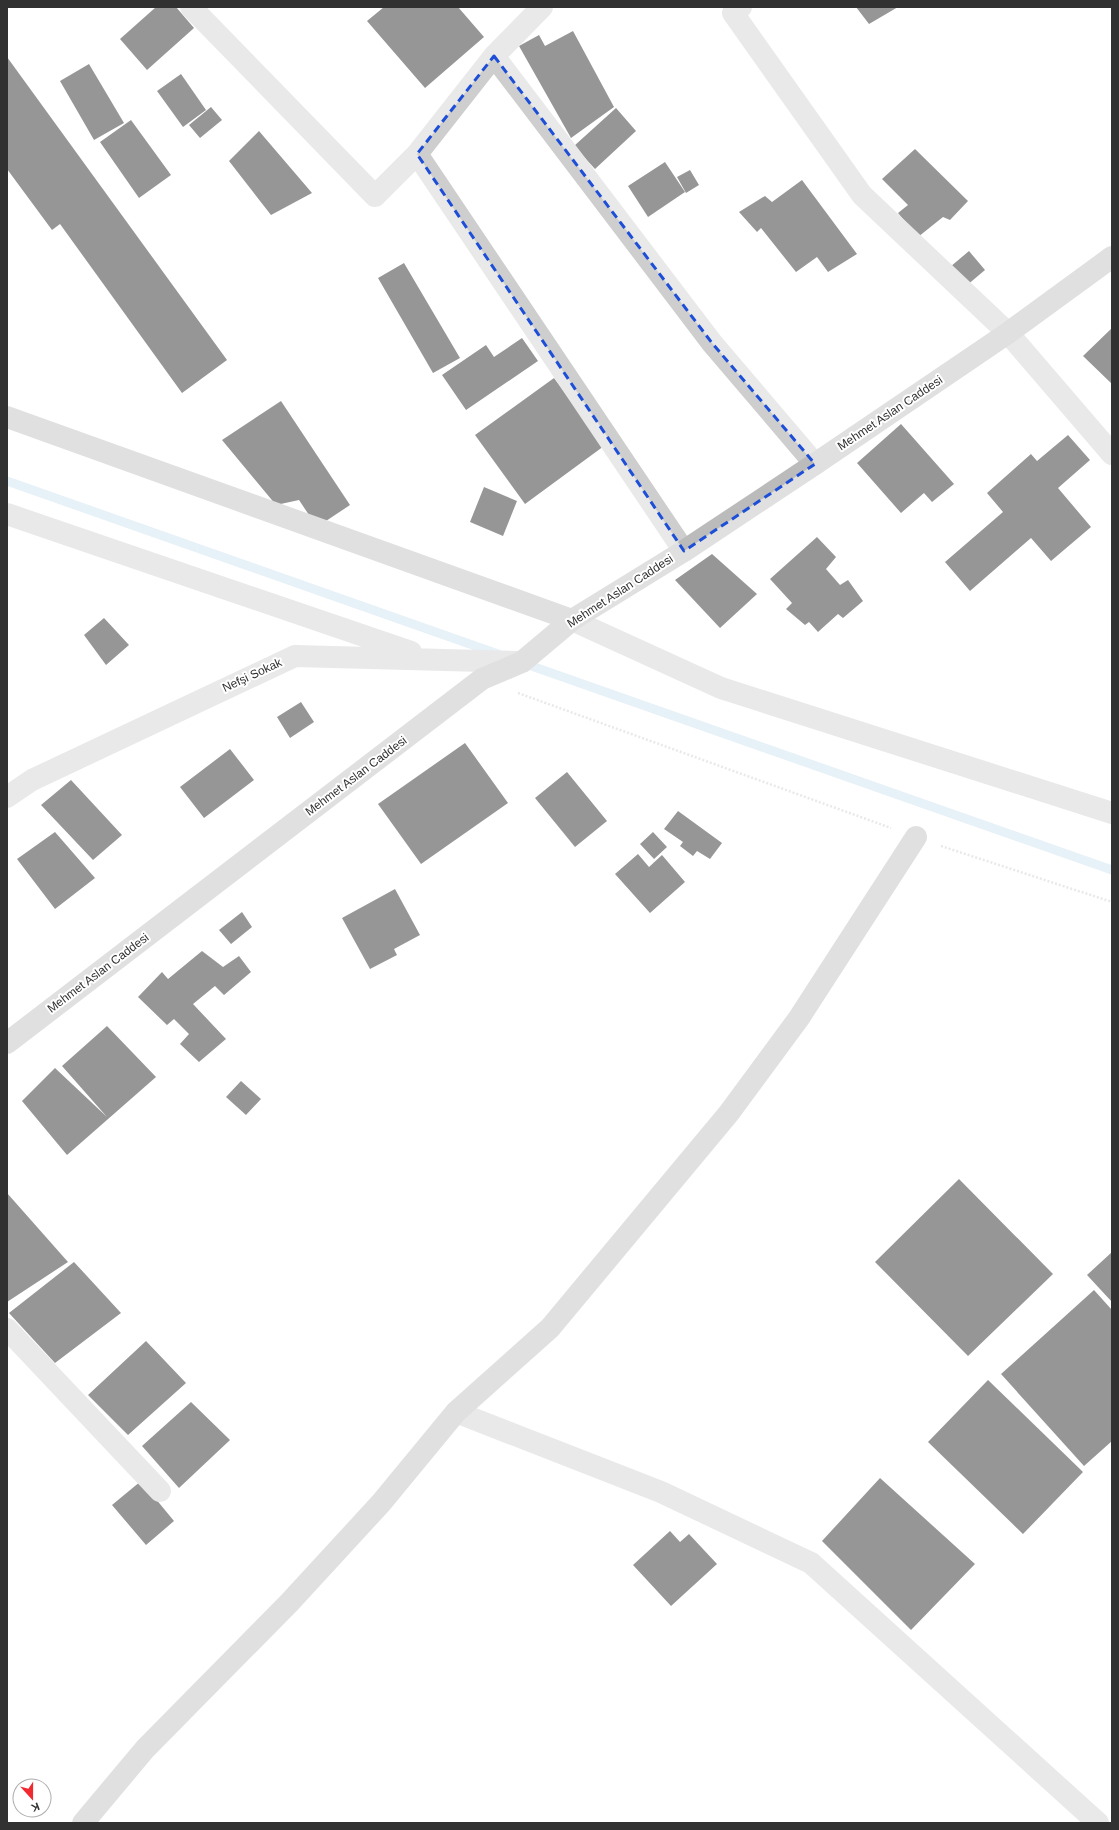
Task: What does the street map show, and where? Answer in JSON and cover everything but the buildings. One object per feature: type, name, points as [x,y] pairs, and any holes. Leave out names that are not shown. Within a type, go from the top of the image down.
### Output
[{"type":"street","points":[[191,7],[375,196],[417,154],[494,56],[542,7]]},
{"type":"street","points":[[734,9],[862,195],[1008,333],[1112,454]]},
{"type":"street","points":[[494,56],[712,343],[815,464]]},
{"type":"street","points":[[417,154],[684,551]]},
{"type":"street","name":"Mehmet Aslan Caddesi","points":[[7,1043],[482,680],[522,662],[572,620],[684,551],[815,464],[1008,333],[1112,257]]},
{"type":"street","points":[[7,417],[572,620],[721,688],[1112,813]]},
{"type":"street","points":[[7,514],[431,658]]},
{"type":"street","name":"Nefşi Sokak","points":[[7,797],[32,780],[295,656],[431,658],[522,662]]},
{"type":"street","points":[[83,1823],[145,1749],[288,1603],[380,1503],[456,1412],[550,1328],[729,1113],[799,1018],[916,837]]},
{"type":"street","points":[[7,1329],[160,1491]]},
{"type":"street","points":[[456,1412],[661,1492],[811,1563],[1098,1823]]},
{"type":"path","points":[[482,680],[916,837],[1112,902]]},
{"type":"highlighted area","points":[[494,56],[712,343],[815,464],[684,551],[417,154]]},
{"type":"waterway","points":[[7,481],[498,654]]},
{"type":"waterway","points":[[523,663],[1112,870]]}]
